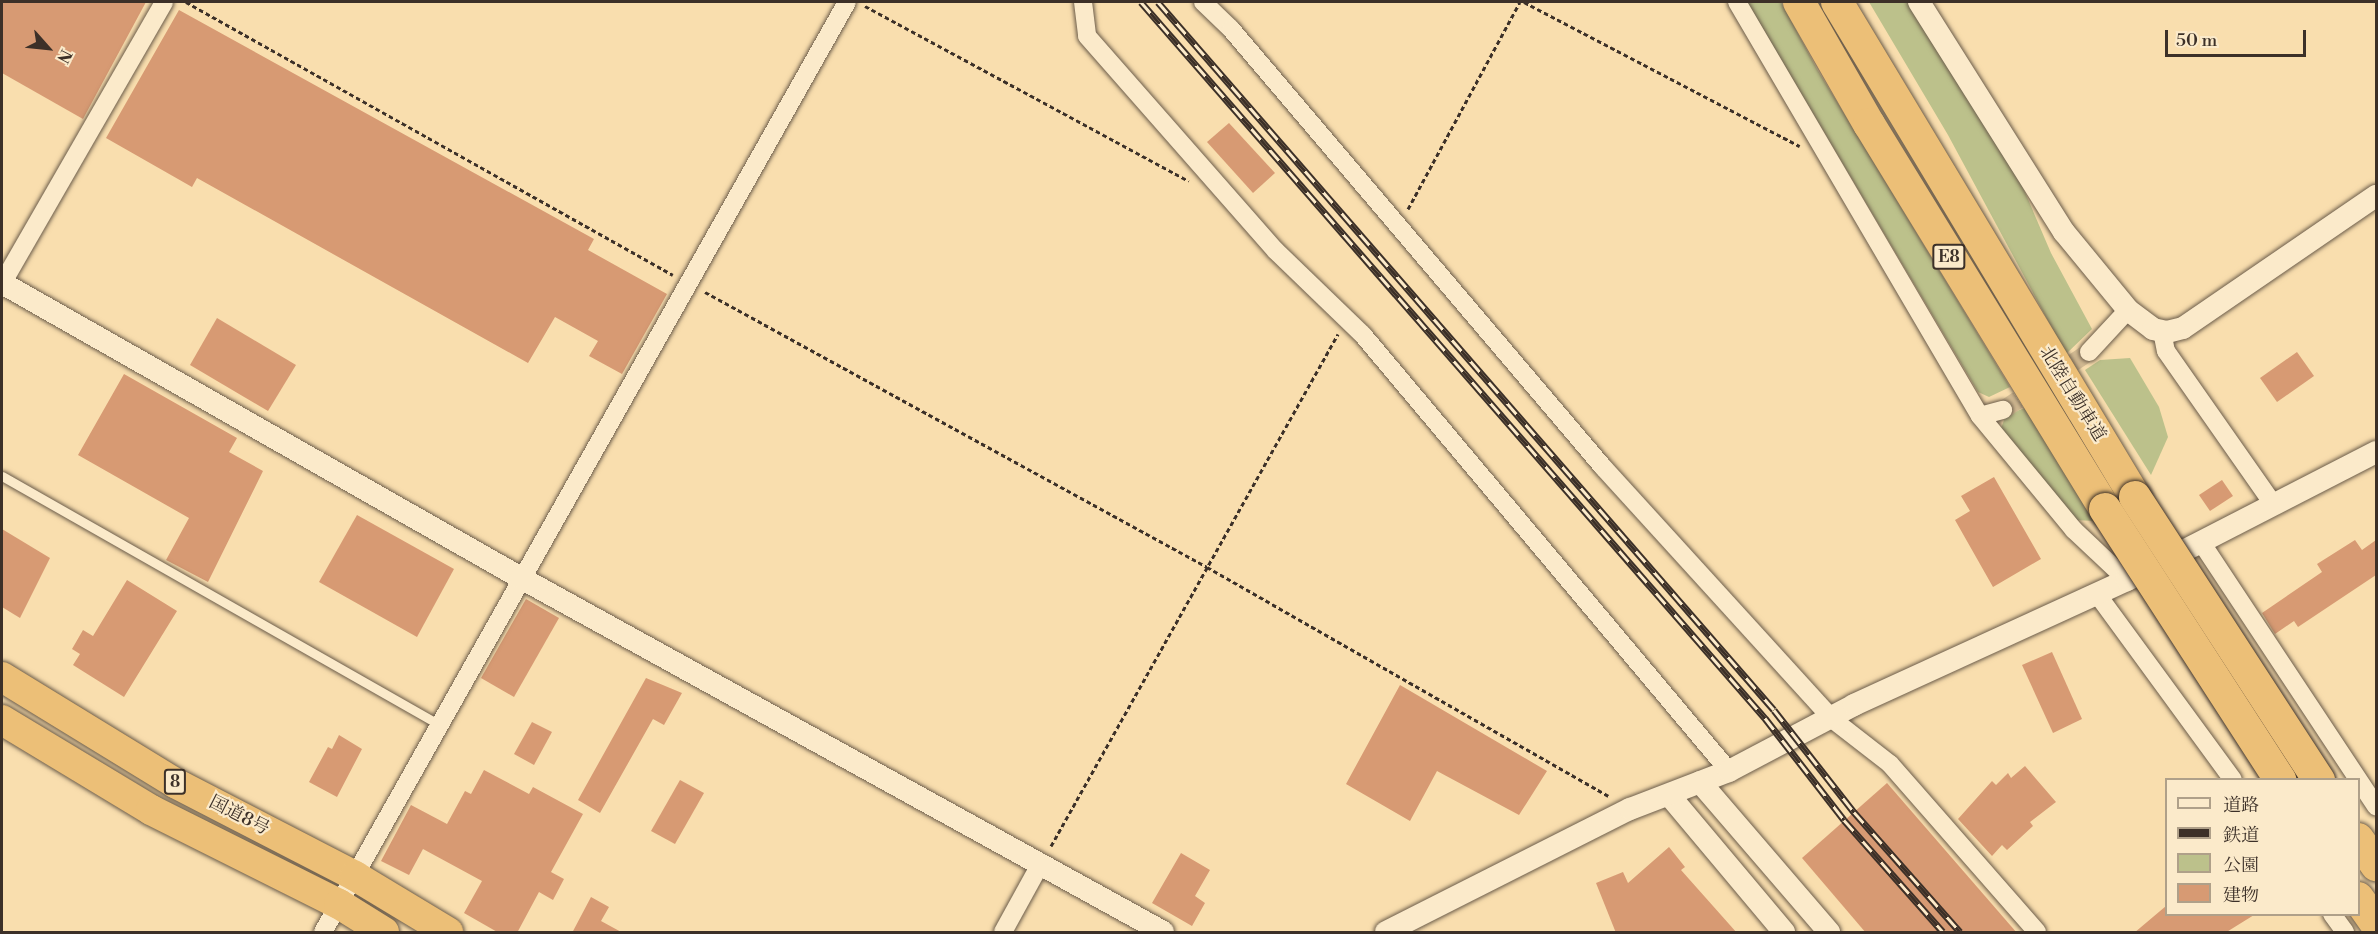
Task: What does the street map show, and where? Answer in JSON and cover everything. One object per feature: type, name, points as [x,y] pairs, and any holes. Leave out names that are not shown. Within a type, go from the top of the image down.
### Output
[{"type":"highway","name":"北陸自動車道","points":[[1799,2],[1905,183],[2105,509],[2279,778]]},
{"type":"highway","name":"北陸自動車道","points":[[1837,2],[2135,497],[2318,778]]},
{"type":"highway","name":"国道8号","points":[[2,677],[175,783],[355,876],[448,933]]},
{"type":"highway","name":"国道8号","points":[[2,720],[151,810],[339,904],[384,933]]},
{"type":"highway","points":[[2360,842],[2376,865]]},
{"type":"highway","points":[[2360,901],[2376,924]]},
{"type":"street","points":[[164,2],[2,283],[521,578],[1041,863],[1163,933]]},
{"type":"street","points":[[323,933],[847,2]]},
{"type":"street","points":[[1083,2],[1087,36],[1276,251],[1347,318],[1567,574],[1729,771]]},
{"type":"street","points":[[1203,2],[1603,467],[1832,719],[1890,764],[2037,933]]},
{"type":"street","points":[[1737,2],[1980,416],[2066,521],[2127,580]]},
{"type":"street","points":[[1919,2],[2064,232],[2142,324],[2162,331],[2183,328],[2376,196]]},
{"type":"street","points":[[2089,352],[2128,310]]},
{"type":"street","points":[[2162,331],[2166,351],[2274,505]]},
{"type":"street","points":[[1980,416],[2002,410]]},
{"type":"street","points":[[1386,933],[1630,809],[1729,771],[1832,719],[1854,705],[2127,580],[2376,452]]},
{"type":"street","points":[[2201,542],[2357,778]]},
{"type":"street","points":[[2097,594],[2232,778]]},
{"type":"street","points":[[1700,782],[1829,933]]},
{"type":"street","points":[[2360,782],[2376,806]]},
{"type":"street","points":[[1669,795],[1784,933]]},
{"type":"street","points":[[1003,933],[1041,863]]},
{"type":"street","points":[[2333,916],[2345,933]]},
{"type":"lane","points":[[2,476],[440,725]]},
{"type":"path","points":[[186,2],[689,284],[1207,567],[1630,809]]},
{"type":"path","points":[[857,2],[1197,185]]},
{"type":"path","points":[[1398,226],[1522,2],[1833,164]]},
{"type":"path","points":[[1041,863],[1347,318]]},
{"type":"green space","points":[[1747,2],[1781,2],[1817,69],[2010,387],[1989,397],[1978,392]]},
{"type":"green space","points":[[1869,2],[1909,2],[2012,162],[2051,253],[2092,329],[2066,354],[1948,135]]},
{"type":"green space","points":[[2130,358],[2159,407],[2168,437],[2151,475],[2085,370],[2100,360]]},
{"type":"green space","points":[[2030,406],[2095,521],[2073,520],[2000,431],[2006,415]]},
{"type":"building","points":[[2,2],[146,2],[83,119],[2,73]]},
{"type":"building","points":[[179,10],[594,239],[588,250],[667,294],[622,374],[589,356],[598,341],[555,317],[528,363],[197,178],[192,187],[106,138]]},
{"type":"building","points":[[1229,123],[1275,173],[1253,193],[1207,142]]},
{"type":"building","points":[[217,318],[296,365],[268,411],[190,365]]},
{"type":"building","points":[[2297,352],[2314,376],[2277,402],[2260,378]]},
{"type":"building","points":[[124,374],[237,438],[229,452],[263,471],[208,582],[166,560],[189,518],[78,455]]},
{"type":"building","points":[[1994,477],[2041,559],[1993,587],[1955,520],[1970,511],[1961,496]]},
{"type":"building","points":[[2222,480],[2233,496],[2210,511],[2199,495]]},
{"type":"building","points":[[357,515],[454,569],[417,637],[319,582]]},
{"type":"building","points":[[2,529],[50,558],[20,618],[2,607]]},
{"type":"building","points":[[2355,540],[2362,550],[2376,540],[2376,575],[2298,627],[2294,621],[2275,634],[2262,613],[2322,572],[2317,564]]},
{"type":"building","points":[[127,580],[177,611],[124,697],[73,665],[80,654],[72,649],[83,630],[93,636]]},
{"type":"building","points":[[526,599],[559,618],[514,697],[481,678]]},
{"type":"building","points":[[2052,652],[2082,719],[2053,733],[2022,665]]},
{"type":"building","points":[[646,678],[682,693],[664,725],[653,719],[600,813],[578,800]]},
{"type":"building","points":[[1400,685],[1547,771],[1519,815],[1437,771],[1410,821],[1346,784]]},
{"type":"building","points":[[532,722],[552,732],[534,765],[514,754]]},
{"type":"building","points":[[339,735],[362,749],[337,797],[309,782],[328,747],[332,749]]},
{"type":"building","points":[[2025,766],[2056,802],[2030,822],[2033,826],[2007,850],[2002,845],[1992,856],[1958,819],[1992,781],[1996,785],[2008,773],[2011,778]]},
{"type":"building","points":[[484,770],[529,794],[533,787],[583,814],[551,872],[564,879],[553,900],[539,892],[517,933],[499,933],[464,913],[482,881],[423,849],[409,875],[381,861],[411,805],[447,824],[465,791],[471,794]]},
{"type":"building","points":[[680,780],[704,793],[675,844],[651,831]]},
{"type":"building","points":[[1887,783],[2017,933],[1866,933],[1802,858]]},
{"type":"building","points":[[1669,847],[1685,867],[1681,870],[1737,933],[1616,933],[1596,883],[1623,872],[1628,883]]},
{"type":"building","points":[[1181,853],[1210,870],[1195,896],[1205,903],[1192,926],[1152,903]]},
{"type":"building","points":[[591,897],[609,907],[601,921],[623,933],[572,933]]},
{"type":"building","points":[[2165,907],[2165,916],[2252,916],[2225,933],[2134,933]]},
{"type":"tunnel","points":[[2003,410],[2089,352]]},
{"type":"railway","points":[[1141,2],[1765,718],[1844,820],[1943,932]]},
{"type":"railway","points":[[1158,2],[1774,710],[1854,812],[1960,932]]}]
